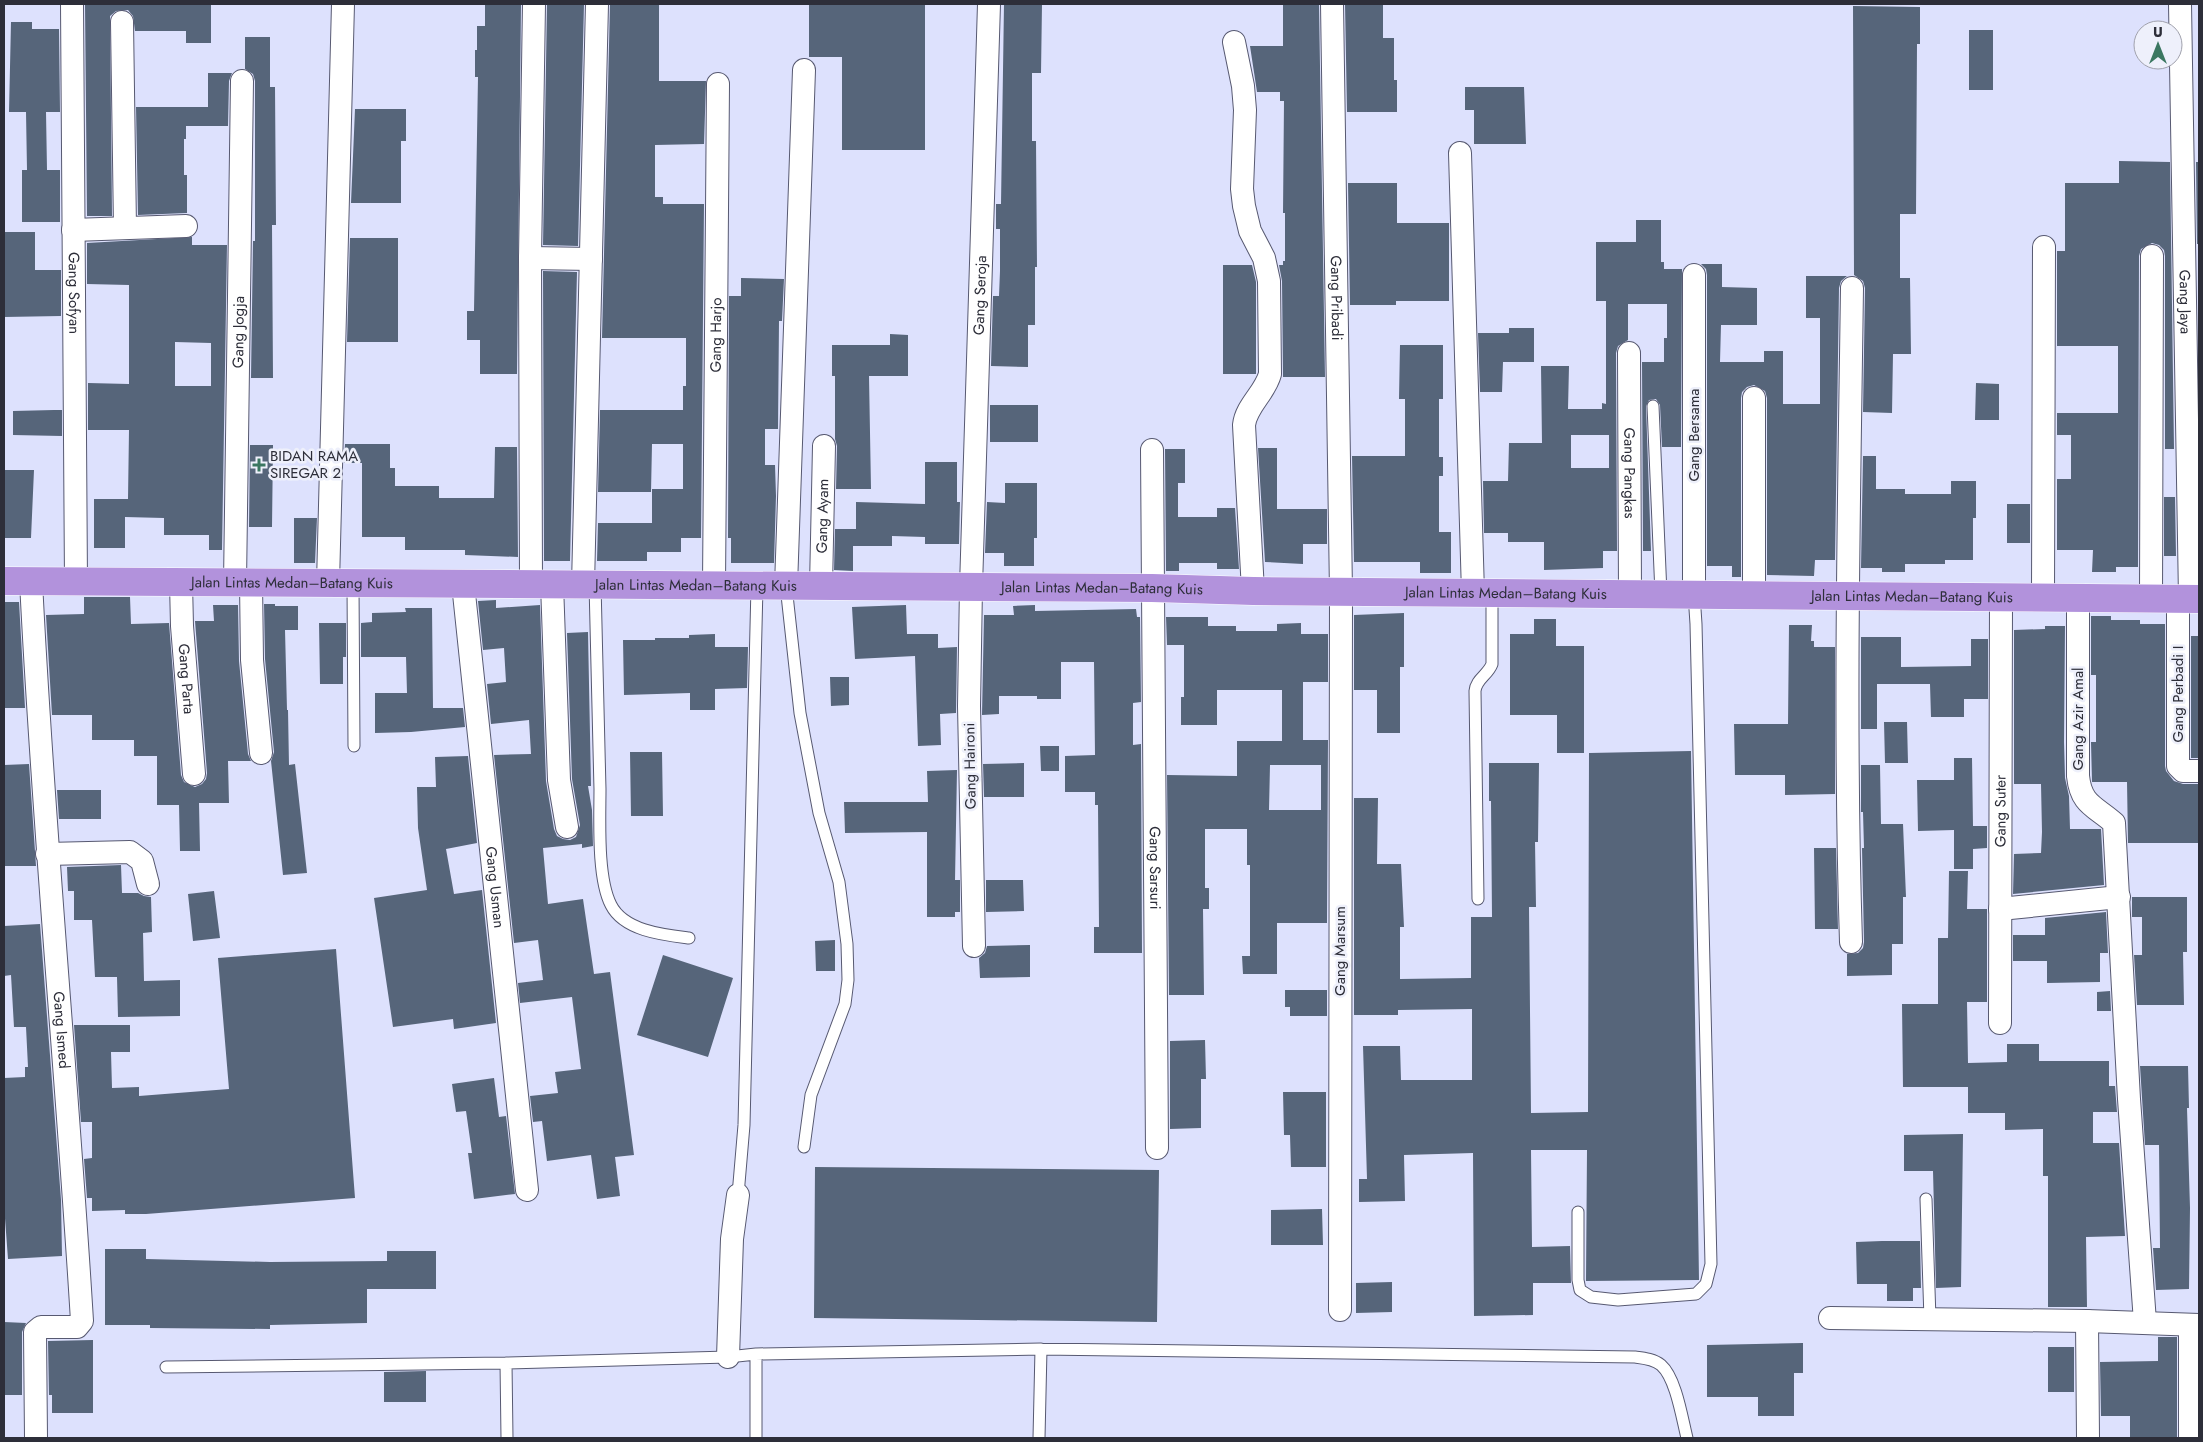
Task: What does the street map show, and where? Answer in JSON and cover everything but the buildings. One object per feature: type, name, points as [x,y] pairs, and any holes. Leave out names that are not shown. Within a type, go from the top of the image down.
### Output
[{"type":"highway","name":"Jalan Lintas Medan–Batang Kuis","points":[[4,581],[1152,588],[1341,592],[1754,594],[1848,597],[2189,598]]},
{"type":"street","name":"Gang Sofyan","points":[[72,4],[76,582]]},
{"type":"street","points":[[340,584],[343,4]]},
{"type":"street","points":[[534,4],[530,258],[542,584],[559,780],[567,827]]},
{"type":"street","points":[[589,585],[591,259],[597,4]]},
{"type":"street","name":"Gang Seroja","points":[[970,587],[989,4]]},
{"type":"street","name":"Gang Pribadi","points":[[1332,4],[1341,592]]},
{"type":"street","name":"Gang Jaya","points":[[2180,4],[2189,598]]},
{"type":"street","points":[[122,22],[125,228]]},
{"type":"street","points":[[1234,42],[1243,86],[1245,110],[1242,189],[1244,206],[1250,232],[1264,258],[1270,281],[1270,374],[1268,381],[1246,416],[1244,426],[1253,591]]},
{"type":"street","points":[[786,586],[804,70]]},
{"type":"street","name":"Gang Jogja","points":[[242,81],[243,583],[261,753]]},
{"type":"street","name":"Gang Harjo","points":[[714,585],[718,84]]},
{"type":"street","points":[[1460,153],[1482,593]]},
{"type":"street","points":[[73,230],[186,226]]},
{"type":"street","points":[[2043,598],[2045,497],[2044,247]]},
{"type":"street","points":[[2151,598],[2152,256]]},
{"type":"street","points":[[530,258],[591,259]]},
{"type":"street","name":"Gang Bersama","points":[[1694,276],[1694,594]]},
{"type":"street","points":[[1851,942],[1848,836],[1848,597],[1852,288]]},
{"type":"street","name":"Gang Pangkas","points":[[1629,352],[1630,593]]},
{"type":"street","points":[[1754,398],[1754,594]]},
{"type":"street","name":"Gang Ayam","points":[[821,586],[824,446]]},
{"type":"street","name":"Gang Sarsuri","points":[[1152,450],[1157,1148]]},
{"type":"street","name":"Gang Ismed","points":[[31,581],[38,724],[73,1177],[82,1321],[78,1327],[41,1327],[35,1332],[36,1438]]},
{"type":"street","name":"Gang Parta","points":[[181,583],[182,626],[194,774]]},
{"type":"street","name":"Gang Usman","points":[[463,584],[527,1190]]},
{"type":"street","name":"Gang Haironi","points":[[970,587],[969,706],[974,946]]},
{"type":"street","name":"Gang Marsum","points":[[1340,1310],[1341,592]]},
{"type":"street","name":"Gang Suter","points":[[2000,1023],[2001,598]]},
{"type":"street","name":"Gang Azir Amal","points":[[2078,598],[2079,789],[2083,798],[2091,807],[2114,823],[2119,897]]},
{"type":"street","name":"Gang Perbadi I","points":[[2189,598],[2178,766],[2183,771],[2199,771]]},
{"type":"street","points":[[47,854],[130,852],[142,861],[148,884]]},
{"type":"street","points":[[2000,909],[2119,897],[2129,1099],[2145,1322]]},
{"type":"street","points":[[728,1357],[732,1239],[738,1195]]},
{"type":"street","points":[[1830,1318],[2145,1322],[2195,1325],[2190,1438]]},
{"type":"street","points":[[2087,1321],[2088,1438]]},
{"type":"lane","points":[[1653,406],[1661,594]]},
{"type":"lane","points":[[340,584],[354,746]]},
{"type":"lane","points":[[589,585],[604,885],[611,907],[627,921],[649,933],[688,938]]},
{"type":"lane","points":[[738,1195],[744,1115],[757,586]]},
{"type":"lane","points":[[786,586],[800,713],[819,814],[839,882],[848,944],[848,980],[845,1004],[811,1095],[804,1148]]},
{"type":"lane","points":[[1478,899],[1475,691],[1478,681],[1489,671],[1492,664],[1482,593]]},
{"type":"lane","points":[[1578,1212],[1578,1280],[1580,1290],[1591,1297],[1618,1300],[1696,1294],[1706,1284],[1711,1264],[1694,594]]},
{"type":"lane","points":[[1926,1199],[1930,1319]]},
{"type":"lane","points":[[1039,1438],[1041,1349]]},
{"type":"lane","points":[[166,1367],[506,1364],[728,1357],[756,1354],[1041,1349],[1635,1357],[1652,1360],[1661,1364],[1670,1377],[1687,1438]]},
{"type":"lane","points":[[756,1354],[756,1438]]},
{"type":"lane","points":[[506,1364],[507,1438]]},
{"type":"place","name":"BIDAN RAMA SIREGAR 2","points":[[259,465]]}]
